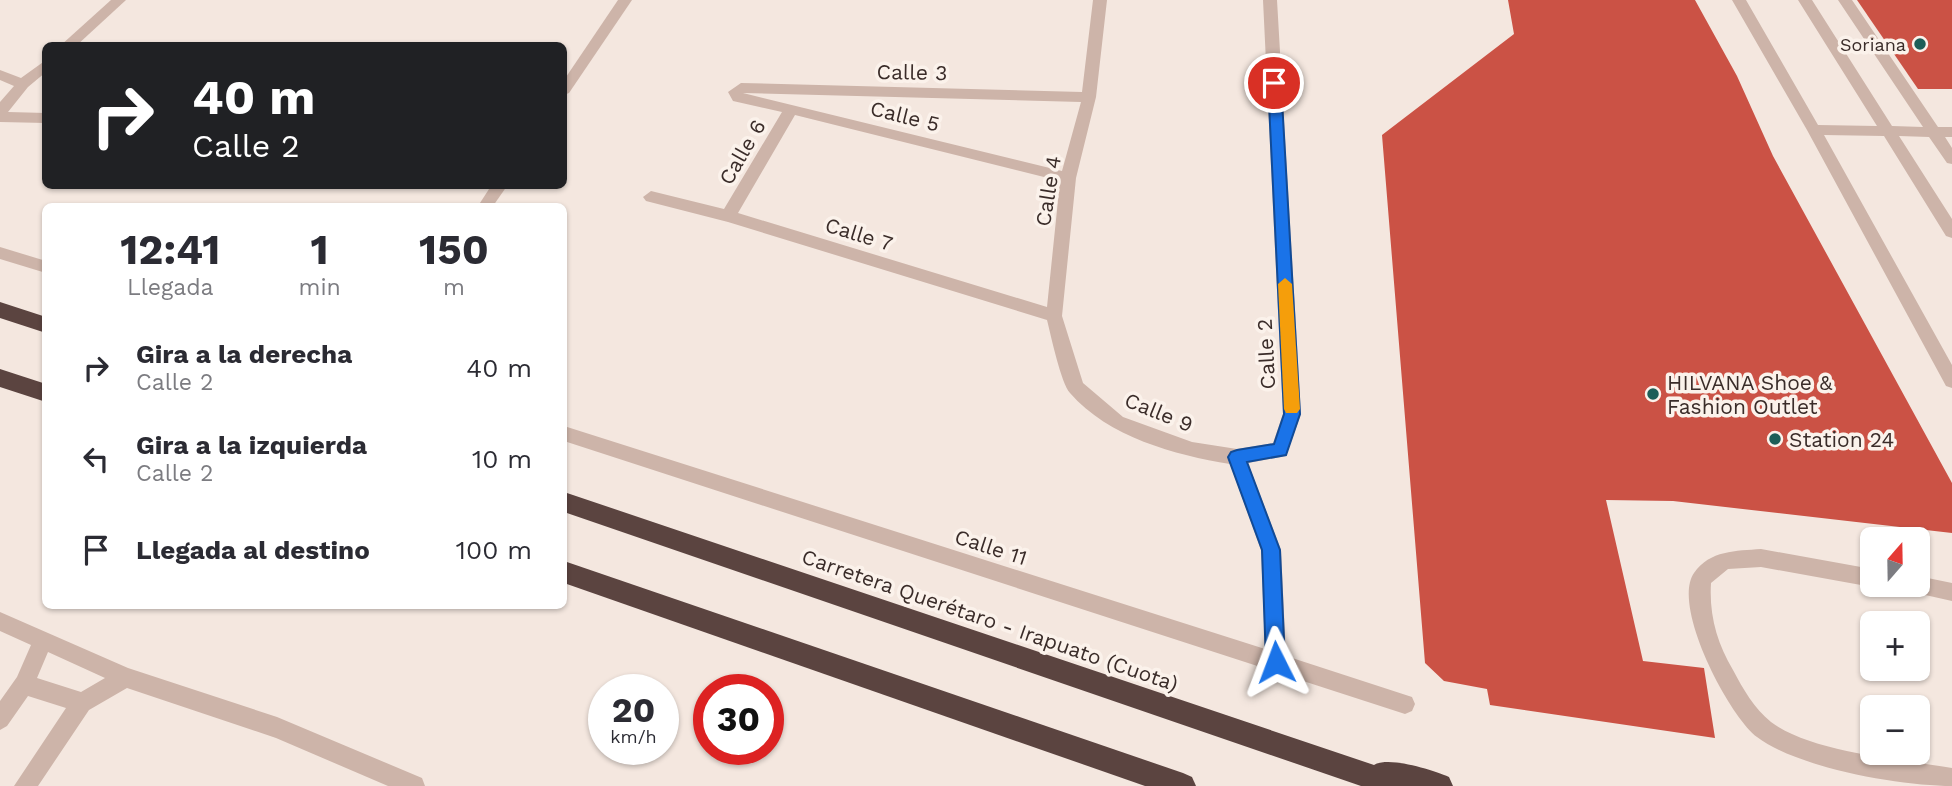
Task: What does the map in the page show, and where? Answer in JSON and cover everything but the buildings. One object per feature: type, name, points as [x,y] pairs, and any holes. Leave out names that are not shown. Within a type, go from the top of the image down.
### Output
[{"type":"highway","points":[[0,310],[42,324]]},
{"type":"highway","points":[[0,378],[42,392]]},
{"type":"highway","name":"Carretera Querétaro - Irapuato (Cuota)","points":[[567,503],[1399,786]]},
{"type":"highway","points":[[567,573],[1183,786]]},
{"type":"highway","points":[[1284,748],[1440,786]]},
{"type":"street","points":[[72,42],[119,0]]},
{"type":"street","points":[[567,86],[625,0]]},
{"type":"street","name":"Calle 4","points":[[1075,387],[1054,316],[1068,178],[1089,97],[1100,0]]},
{"type":"street","name":"Calle 2","points":[[1237,457],[1280,450],[1292,414],[1270,0]]},
{"type":"street","points":[[1739,0],[1952,381]]},
{"type":"street","points":[[1805,0],[1952,232]]},
{"type":"street","points":[[1845,0],[1952,159]]},
{"type":"street","points":[[0,112],[12,79],[42,66]]},
{"type":"street","name":"Calle 3","points":[[736,92],[741,88],[1089,97]]},
{"type":"street","name":"Calle 5","points":[[736,92],[738,99],[791,109],[1068,178]]},
{"type":"street","name":"Calle 6","points":[[728,216],[791,109]]},
{"type":"street","points":[[0,117],[42,118]]},
{"type":"street","points":[[1814,130],[1952,132]]},
{"type":"street","name":"Calle 7","points":[[651,197],[728,216],[1054,316]]},
{"type":"street","points":[[0,253],[42,266]]},
{"type":"street","name":"Calle 9","points":[[1075,387],[1117,422],[1191,450],[1237,457]]},
{"type":"street","name":"Calle 11","points":[[567,435],[1405,704]]},
{"type":"street","points":[[1237,457],[1271,550],[1276,662]]},
{"type":"street","points":[[1860,576],[1761,558],[1724,560],[1701,579],[1699,607],[1711,648],[1738,701],[1767,731],[1815,752],[1952,779]]},
{"type":"street","points":[[1930,588],[1952,592]]},
{"type":"street","points":[[0,621],[126,677],[277,728],[414,786]]},
{"type":"street","points":[[0,719],[24,684],[43,639]]},
{"type":"street","points":[[25,786],[82,703],[126,677]]},
{"type":"street","points":[[24,684],[82,703]]},
{"type":"slow traffic","points":[[1285,284],[1292,409]]},
{"type":"place","name":"Soriana","points":[[1920,44]]},
{"type":"place","name":"HILVANA Shoe & Fashion Outlet","points":[[1653,394]]},
{"type":"place","name":"Station 24","points":[[1775,439]]},
{"type":"route","points":[[1274,83],[1292,414],[1280,450],[1237,457],[1271,550],[1276,662]]}]
